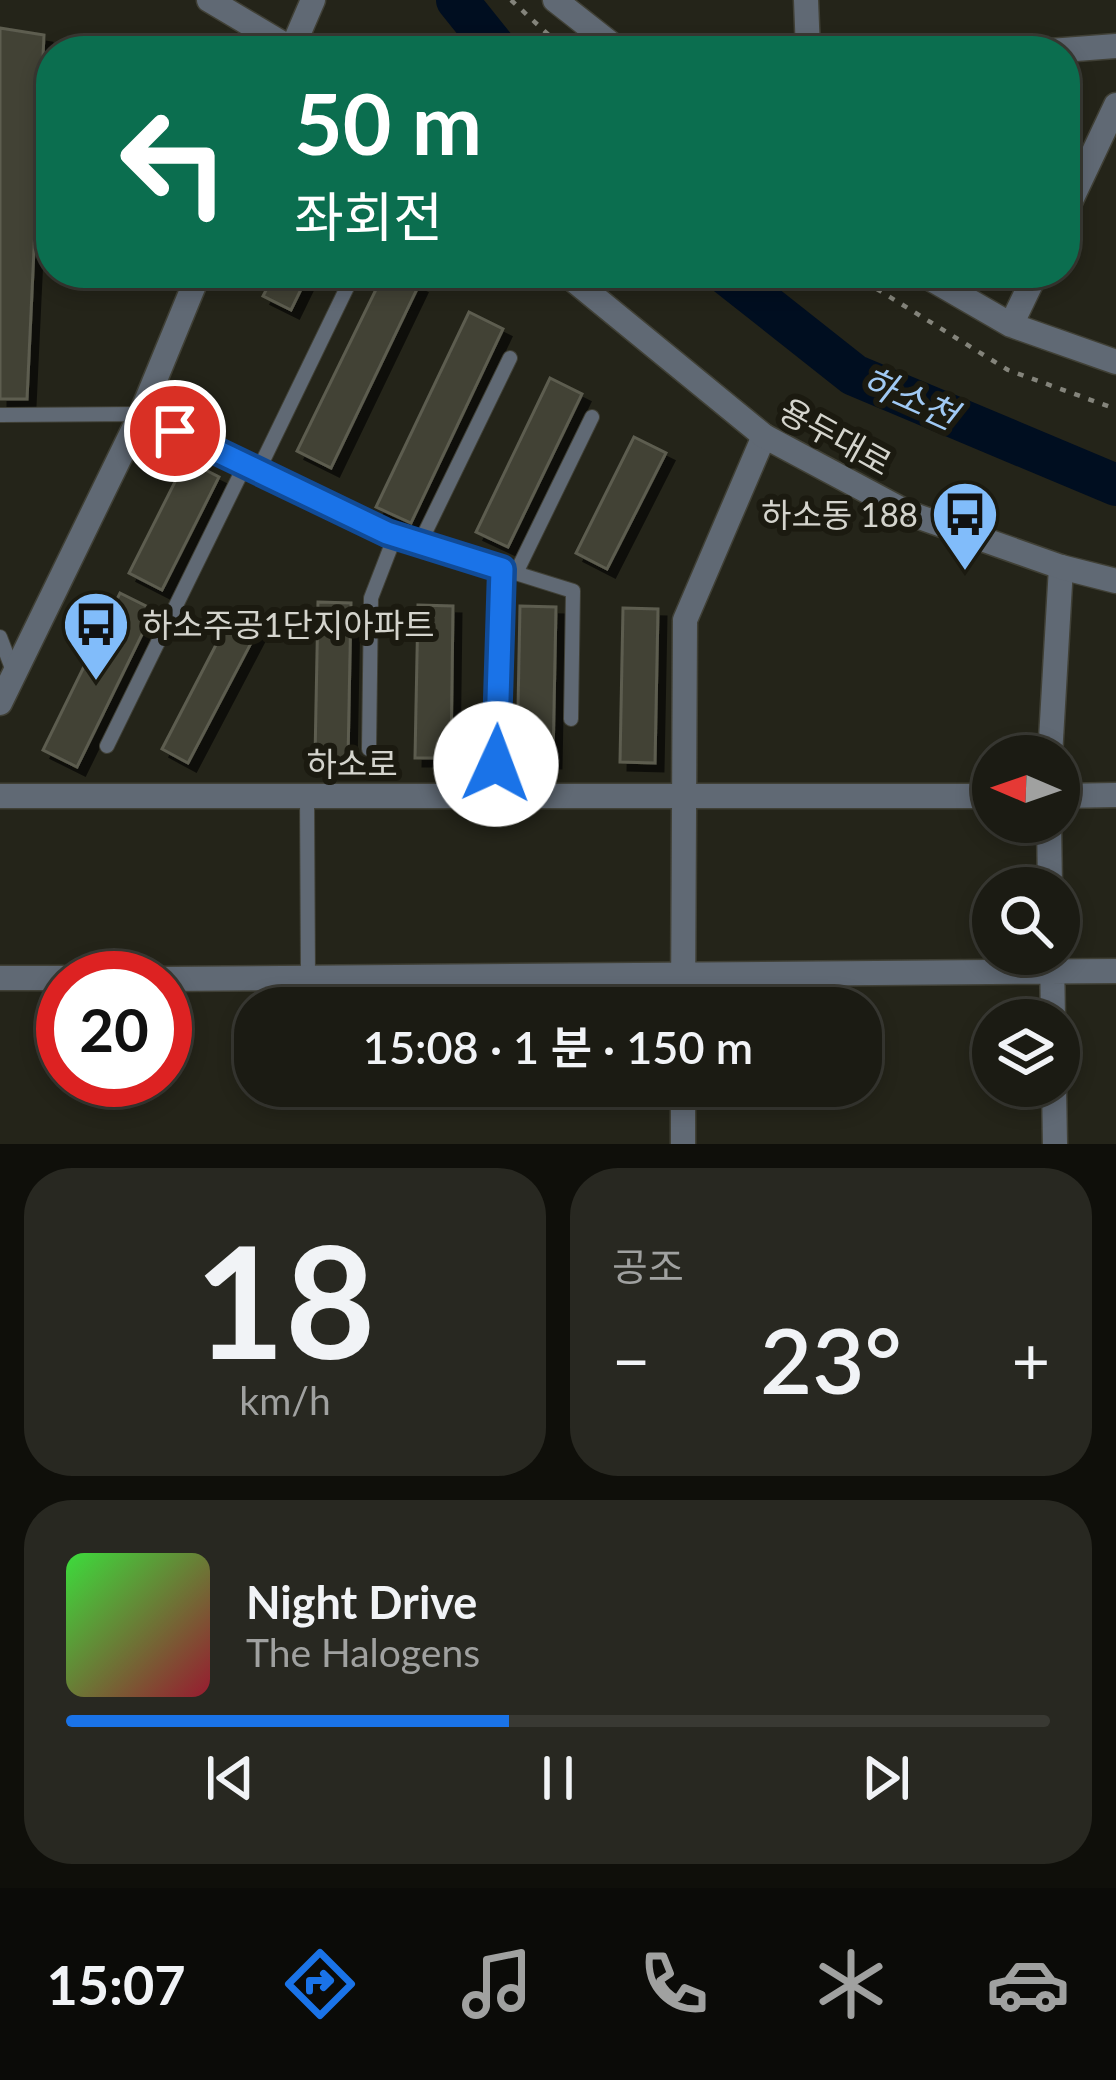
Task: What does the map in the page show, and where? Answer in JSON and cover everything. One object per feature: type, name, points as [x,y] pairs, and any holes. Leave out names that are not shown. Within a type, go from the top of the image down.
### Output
[{"type":"street","points":[[209,0],[269,36]]},
{"type":"street","points":[[299,36],[313,0]]},
{"type":"street","points":[[555,0],[601,36]]},
{"type":"street","points":[[806,0],[807,36]]},
{"type":"street","points":[[1080,49],[1116,46]]},
{"type":"street","points":[[1080,181],[1116,105]]},
{"type":"street","points":[[0,703],[141,415],[193,288]]},
{"type":"street","name":"용두대로","points":[[583,288],[764,436],[908,513],[1060,567],[1116,581]]},
{"type":"street","points":[[946,288],[1011,326],[1116,362]]},
{"type":"street","points":[[1011,326],[1029,288]]},
{"type":"street","points":[[683,987],[685,620],[764,436]]},
{"type":"street","points":[[1051,735],[1060,567]]},
{"type":"street","points":[[1080,796],[1116,795]]},
{"type":"street","name":"하소로","points":[[0,796],[972,796]]},
{"type":"street","points":[[192,979],[683,977],[972,965]]},
{"type":"street","points":[[1080,966],[1116,971]]},
{"type":"street","points":[[0,978],[36,978]]},
{"type":"street","points":[[683,1107],[683,1144]]},
{"type":"street","points":[[1054,1107],[1055,1144]]},
{"type":"lane","points":[[107,746],[346,288]]},
{"type":"lane","points":[[420,543],[510,358]]},
{"type":"lane","points":[[0,415],[141,415],[395,536],[573,591],[571,719]]},
{"type":"lane","points":[[496,764],[509,571],[592,417]]},
{"type":"lane","points":[[369,749],[371,598],[395,536]]},
{"type":"lane","points":[[0,637],[14,675]]},
{"type":"lane","points":[[307,796],[308,980]]},
{"type":"path","points":[[511,0],[550,36]]},
{"type":"path","points":[[875,288],[1008,370],[1116,409]]},
{"type":"building","points":[[0,28],[44,35],[36,36],[36,206],[27,399],[0,399]]},
{"type":"building","points":[[267,288],[302,288],[291,310],[263,296]]},
{"type":"building","points":[[377,288],[418,288],[331,468],[297,451]]},
{"type":"building","points":[[469,312],[503,329],[411,523],[376,507]]},
{"type":"building","points":[[550,378],[582,394],[508,547],[476,532]]},
{"type":"building","points":[[634,437],[666,453],[607,569],[576,553]]},
{"type":"building","points":[[186,460],[219,477],[162,590],[129,573]]},
{"type":"building","points":[[120,593],[154,610],[77,767],[43,750]]},
{"type":"building","points":[[318,602],[351,603],[348,759],[315,758]]},
{"type":"building","points":[[418,605],[453,606],[451,758],[415,758]]},
{"type":"building","points":[[520,606],[556,607],[553,760],[517,759]]},
{"type":"building","points":[[623,608],[658,609],[655,763],[620,762]]},
{"type":"building","points":[[233,612],[260,626],[188,763],[162,749]]},
{"type":"waterway","name":"하소천","points":[[457,0],[486,36]]},
{"type":"waterway","name":"하소천","points":[[744,288],[854,375],[1116,485]]},
{"type":"place","name":"하소동 188","points":[[965,573]]},
{"type":"place","name":"하소주공1단지아파트","points":[[96,683]]},
{"type":"route","points":[[175,431],[387,533],[502,569],[496,764]]}]
